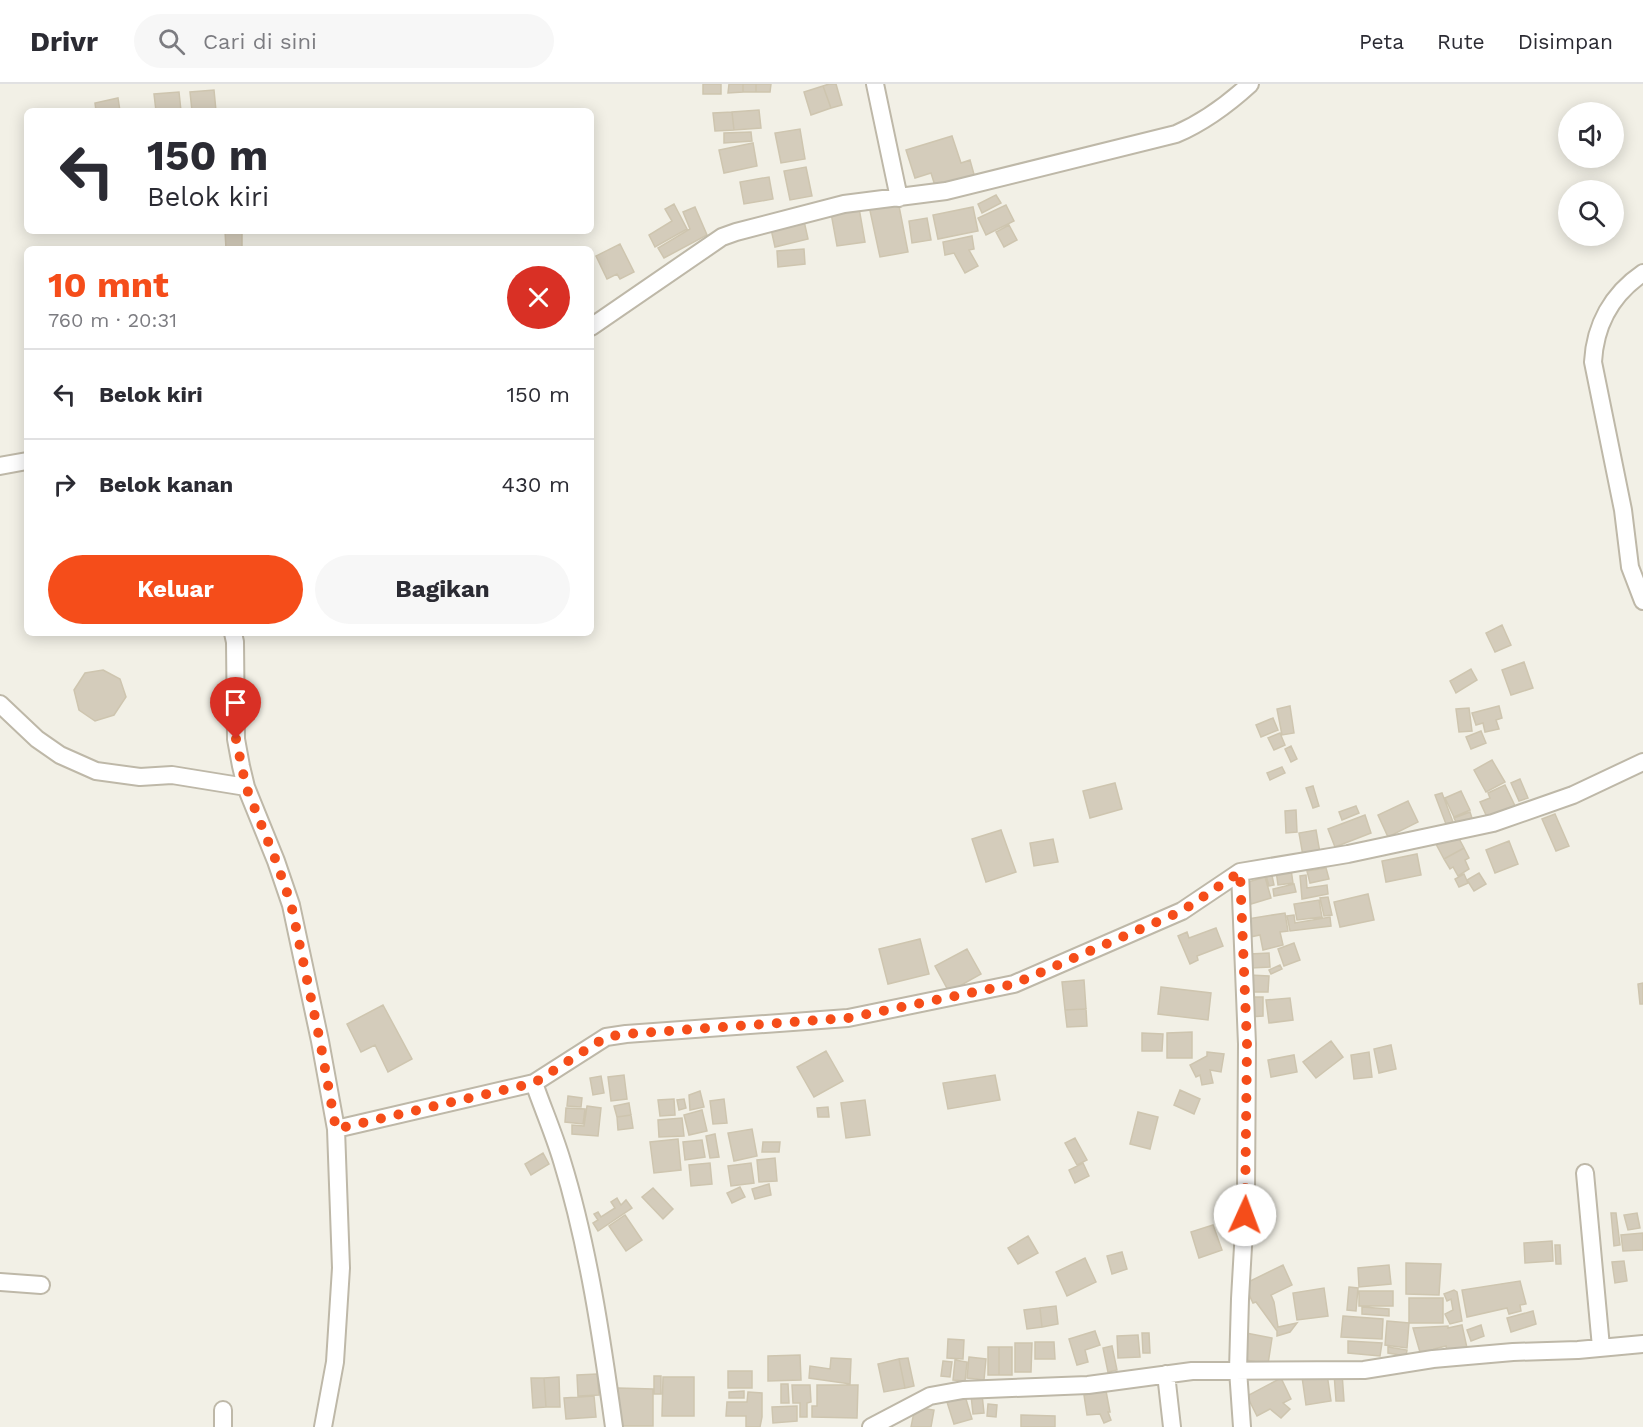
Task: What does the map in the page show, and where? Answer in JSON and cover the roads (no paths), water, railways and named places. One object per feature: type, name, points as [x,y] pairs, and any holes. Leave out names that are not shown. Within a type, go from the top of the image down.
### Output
[{"type":"street","points":[[875,84],[899,198]]},
{"type":"street","points":[[594,325],[722,237],[844,204],[946,191],[1176,134],[1196,126],[1250,84]]},
{"type":"street","points":[[1643,273],[1628,284],[1604,315],[1594,349],[1593,362],[1623,510],[1630,567],[1643,602]]},
{"type":"street","points":[[0,466],[24,462]]},
{"type":"street","points":[[234,636],[236,739],[246,787],[291,904],[336,1129],[341,1268],[335,1362],[323,1427]]},
{"type":"street","points":[[0,704],[38,739],[60,755],[96,771],[140,777],[172,775],[246,787]]},
{"type":"street","points":[[336,1129],[534,1083],[606,1037],[848,1018],[1014,984],[1182,911],[1240,872],[1348,854],[1493,823],[1574,795],[1643,762]]},
{"type":"street","points":[[1240,872],[1247,1044],[1246,1194],[1238,1370],[1242,1427]]},
{"type":"street","points":[[534,1083],[562,1161],[585,1252],[607,1370],[614,1427]]},
{"type":"street","points":[[1585,1173],[1601,1347]]},
{"type":"street","points":[[0,1282],[41,1285]]},
{"type":"street","points":[[871,1427],[930,1396],[963,1390],[1088,1384],[1166,1374],[1238,1370],[1364,1370],[1432,1359],[1643,1344]]},
{"type":"street","points":[[1166,1374],[1172,1427]]}]
